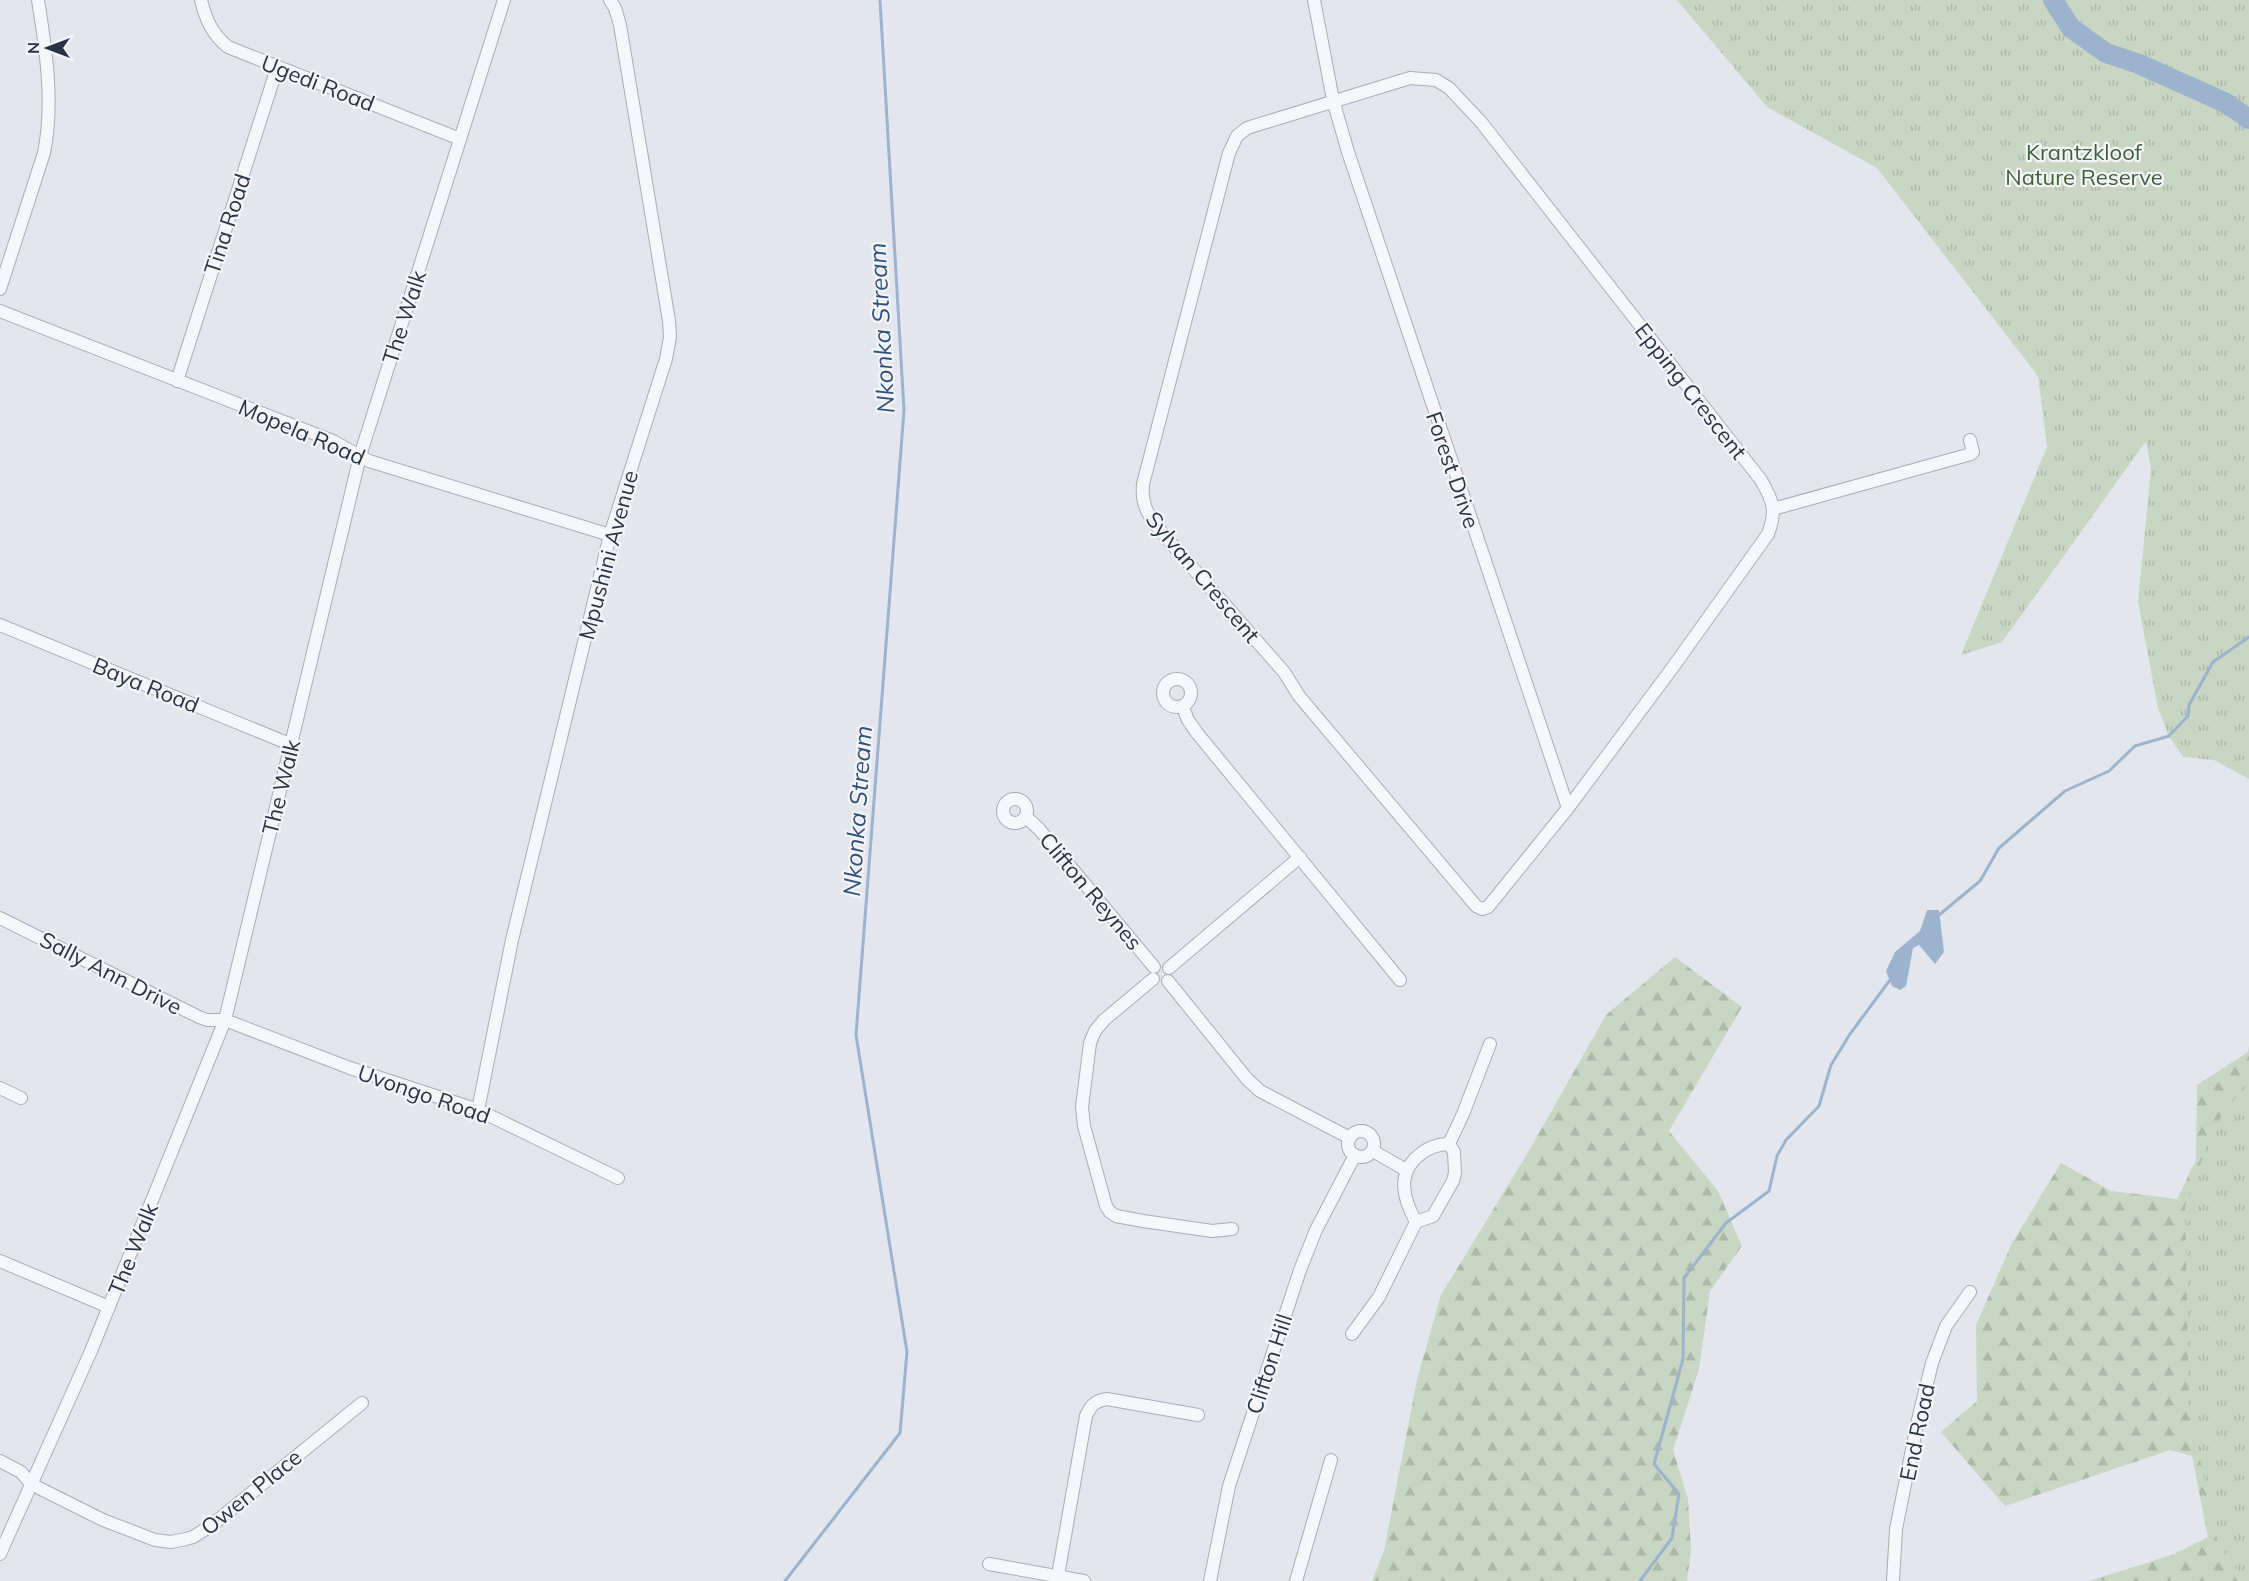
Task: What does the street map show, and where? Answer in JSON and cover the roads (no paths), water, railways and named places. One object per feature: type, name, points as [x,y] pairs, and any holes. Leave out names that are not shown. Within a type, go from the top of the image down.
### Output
[{"type":"street","points":[[0,289],[44,153],[48,132],[50,115],[46,59],[38,0]]},
{"type":"street","name":"Ugedi Road","points":[[201,0],[209,26],[216,37],[228,47],[460,139]]},
{"type":"street","name":"The Walk","points":[[0,1554],[91,1351],[225,1020],[360,456],[504,0]]},
{"type":"street","name":"Mpushini Avenue","points":[[478,1110],[512,940],[610,535],[666,359],[670,338],[622,36],[615,8],[610,0]]},
{"type":"street","name":"Forest Drive","points":[[1314,0],[1334,100],[1348,152],[1568,808]]},
{"type":"street","name":"Tina Road","points":[[177,381],[277,68]]},
{"type":"street","name":"Epping Crescent","points":[[1334,100],[1410,78],[1436,80],[1460,97],[1761,480],[1771,498],[1773,509]]},
{"type":"street","name":"Sylvan Crescent","points":[[1334,100],[1247,128],[1237,136],[1228,153],[1143,484],[1142,498],[1147,512],[1163,534],[1284,672],[1299,696],[1476,906],[1482,909],[1488,907],[1568,808]]},
{"type":"street","name":"Mopela Road","points":[[0,311],[333,441],[369,461],[610,535]]},
{"type":"street","points":[[1568,808],[1768,534],[1773,520],[1773,509],[1971,454],[1973,452],[1970,440]]},
{"type":"street","name":"Baya Road","points":[[0,625],[292,745]]},
{"type":"street","points":[[1183,708],[1197,733],[1400,980]]},
{"type":"street","name":"Clifton Reynes","points":[[1026,817],[1039,829],[1154,973],[1160,964],[1169,968]]},
{"type":"street","points":[[1232,1229],[1212,1232],[1116,1216],[1110,1212],[1106,1206],[1084,1126],[1082,1107],[1090,1043],[1095,1031],[1104,1020],[1154,973],[1162,984],[1168,981],[1171,976],[1169,968],[1300,857]]},
{"type":"street","name":"Sally Ann Drive","points":[[0,918],[199,1017],[215,1021],[225,1020]]},
{"type":"street","points":[[1168,981],[1260,1091],[1350,1138]]},
{"type":"street","name":"Uvongo Road","points":[[225,1020],[350,1068],[478,1110],[618,1178]]},
{"type":"street","points":[[1449,1144],[1490,1044]]},
{"type":"street","points":[[0,1088],[21,1098]]},
{"type":"street","points":[[1358,1132],[1366,1132],[1374,1142],[1373,1151],[1363,1157],[1355,1155],[1349,1149],[1350,1138],[1358,1132]]},
{"type":"street","points":[[1416,1222],[1404,1194],[1406,1170],[1420,1154],[1440,1144],[1449,1144]]},
{"type":"street","points":[[1352,1334],[1379,1297],[1416,1222],[1433,1216],[1453,1181],[1454,1152],[1449,1144]]},
{"type":"street","points":[[1373,1151],[1406,1170]]},
{"type":"street","name":"Clifton Hill","points":[[1210,1581],[1229,1486],[1300,1270],[1316,1230],[1355,1155]]},
{"type":"street","points":[[0,1261],[109,1307]]},
{"type":"street","name":"End Road","points":[[1893,1581],[1896,1529],[1932,1363],[1946,1326],[1970,1292]]},
{"type":"street","points":[[1058,1579],[1086,1416],[1090,1405],[1107,1399],[1198,1415]]},
{"type":"street","name":"Owen Place","points":[[0,1461],[21,1472],[31,1484],[104,1520],[154,1540],[171,1542],[193,1538],[212,1525],[362,1403]]},
{"type":"street","points":[[1296,1581],[1330,1460]]},
{"type":"street","points":[[989,1564],[1058,1579],[1084,1581]]},
{"type":"water","points":[[1927,910],[1939,910],[1944,952],[1935,964],[1919,945],[1913,948],[1906,986],[1900,990],[1892,986],[1886,971],[1895,952],[1920,931]]},
{"type":"waterway","name":"Nkonka Stream","points":[[785,1581],[900,1433],[907,1352],[856,1035],[904,410],[880,0]]},
{"type":"waterway","points":[[2053,0],[2071,28],[2106,53],[2139,64],[2226,103],[2249,119]]},
{"type":"waterway","points":[[1939,915],[1980,881],[1999,848],[2065,791],[2109,771],[2135,746],[2169,736],[2188,716],[2189,705],[2213,662],[2249,637]]},
{"type":"waterway","points":[[1640,1581],[1672,1538],[1679,1494],[1654,1464],[1683,1359],[1684,1278],[1726,1223],[1769,1191],[1777,1156],[1786,1140],[1819,1106],[1831,1065],[1850,1034],[1890,980]]},
{"type":"park label","name":"Krantzkloof Nature Reserve","points":[[2084,164]]}]
